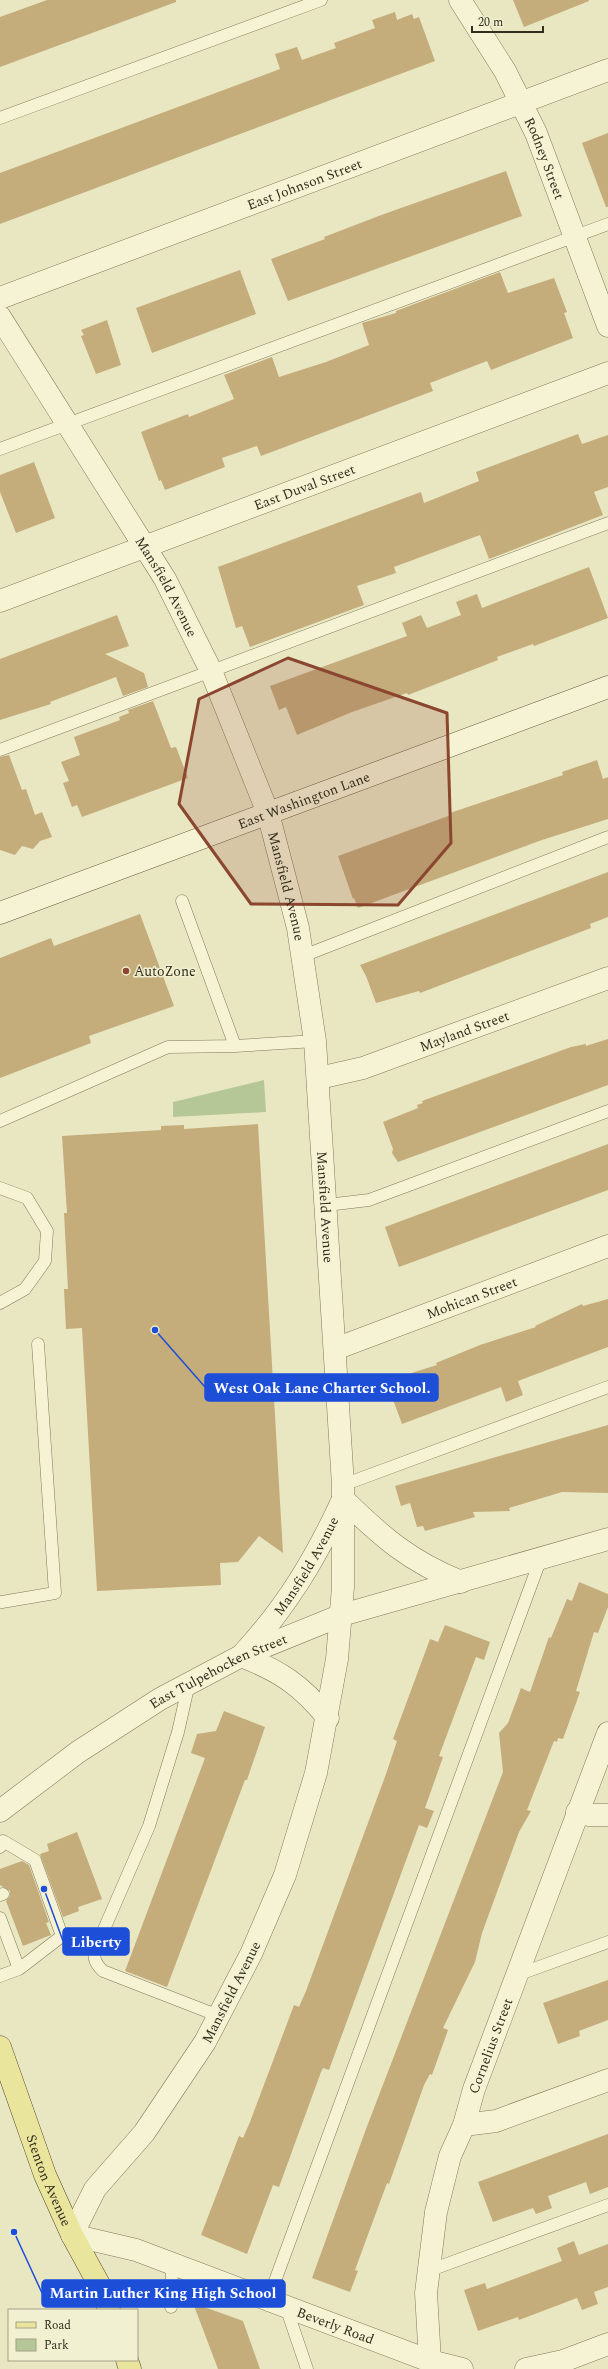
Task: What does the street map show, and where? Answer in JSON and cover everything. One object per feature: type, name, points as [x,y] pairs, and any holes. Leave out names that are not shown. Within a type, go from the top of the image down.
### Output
[{"type":"main road","name":"Stenton Avenue","points":[[0,2047],[45,2175],[72,2236],[101,2288],[109,2309]]},
{"type":"street","name":"Rodney Street","points":[[460,0],[505,71],[536,132],[608,326]]},
{"type":"street","name":"East Johnson Street","points":[[0,298],[608,70]]},
{"type":"street","name":"Mansfield Avenue","points":[[0,317],[165,579],[211,670],[268,813],[291,896],[304,956],[316,1040],[320,1078],[343,1492],[342,1616],[338,1659],[328,1718],[310,1794],[285,1875],[251,1954],[206,2042],[144,2133],[95,2189],[72,2236]]},
{"type":"street","name":"East Duval Street","points":[[0,601],[608,373]]},
{"type":"street","name":"East Washington Lane","points":[[0,913],[608,687]]},
{"type":"street","name":"Mayland Street","points":[[320,1078],[363,1068],[608,978]]},
{"type":"street","name":"Mohican Street","points":[[335,1349],[608,1246]]},
{"type":"street","name":"Mansfield Avenue","points":[[241,1656],[273,1621],[292,1594],[330,1528],[343,1492]]},
{"type":"street","points":[[343,1492],[379,1534],[404,1554],[441,1574],[461,1582]]},
{"type":"street","name":"East Tulpehocken Street","points":[[0,1811],[78,1752],[189,1681],[241,1656],[342,1616],[608,1539]]},
{"type":"street","points":[[241,1656],[277,1671],[292,1680],[328,1718]]},
{"type":"street","name":"Cornelius Street","points":[[432,2365],[426,2293],[436,2212],[450,2156],[464,2125],[474,2089],[608,1733]]},
{"type":"street","points":[[577,1812],[588,1815],[608,1815]]},
{"type":"street","points":[[464,2125],[496,2121],[608,2080]]},
{"type":"street","name":"Beverly Road","points":[[72,2236],[136,2250],[432,2365],[462,2369]]},
{"type":"street","points":[[526,2369],[564,2365],[608,2344]]},
{"type":"lane","points":[[0,118],[321,0]]},
{"type":"lane","points":[[0,449],[608,224]]},
{"type":"lane","points":[[0,750],[608,523]]},
{"type":"lane","points":[[304,956],[608,837]]},
{"type":"lane","points":[[182,901],[235,1046]]},
{"type":"lane","points":[[0,1121],[168,1047],[235,1046],[316,1040]]},
{"type":"lane","points":[[327,1205],[369,1200],[608,1111]]},
{"type":"lane","points":[[0,1188],[27,1198],[47,1231],[45,1261],[25,1289],[0,1303]]},
{"type":"lane","points":[[1,1601],[55,1592],[38,1344]]},
{"type":"lane","points":[[343,1492],[608,1387]]},
{"type":"lane","points":[[307,2369],[277,2304],[540,1558]]},
{"type":"lane","points":[[189,1681],[178,1732],[149,1826],[95,1950],[94,1957],[97,1965],[103,1971],[219,2016]]},
{"type":"lane","points":[[0,1976],[19,1969],[62,1936],[52,1923],[30,1862],[1,1840]]},
{"type":"lane","points":[[4,1919],[14,1938],[19,1969]]},
{"type":"lane","points":[[517,1975],[608,1942]]},
{"type":"lane","points":[[428,2271],[608,2205]]},
{"type":"lane","points":[[171,2307],[172,2264]]},
{"type":"highlighted area","points":[[288,658],[447,713],[451,843],[398,905],[251,904],[179,804],[199,699]]},
{"type":"green space","points":[[264,1080],[266,1112],[173,1117],[173,1102]]},
{"type":"building","points":[[47,0],[176,0],[176,2],[0,67],[0,17]]},
{"type":"building","points":[[513,0],[589,0],[589,1],[524,27]]},
{"type":"building","points":[[395,12],[397,20],[412,14],[414,19],[419,17],[435,61],[0,224],[0,173],[280,69],[275,54],[297,47],[302,60],[336,48],[334,43],[375,28],[372,20]]},
{"type":"building","points":[[608,133],[608,207],[606,207],[582,143]]},
{"type":"building","points":[[506,171],[522,216],[288,301],[271,259],[325,239],[324,237],[384,214]]},
{"type":"building","points":[[240,270],[256,314],[152,353],[136,308]]},
{"type":"building","points":[[500,272],[508,293],[554,278],[567,312],[564,313],[573,338],[491,370],[487,361],[430,383],[433,391],[261,456],[257,446],[222,458],[225,467],[165,490],[161,480],[159,481],[141,432],[188,414],[189,417],[234,399],[224,375],[272,357],[279,377],[326,362],[369,345],[362,323],[396,313],[396,311]]},
{"type":"building","points":[[107,320],[121,365],[96,374],[81,336],[84,335],[81,330]]},
{"type":"building","points":[[578,434],[582,444],[608,435],[608,487],[594,492],[603,515],[489,559],[480,535],[394,567],[396,573],[357,586],[364,605],[250,647],[242,626],[236,628],[218,567],[421,492],[424,503],[479,481],[476,472]]},
{"type":"building","points":[[34,462],[55,518],[16,533],[0,492],[0,475]]},
{"type":"building","points":[[589,567],[608,618],[534,646],[533,644],[497,657],[498,660],[408,695],[407,693],[352,712],[297,735],[286,707],[279,710],[270,686],[407,636],[402,623],[421,615],[427,628],[461,615],[456,602],[477,594],[482,608]]},
{"type":"building","points":[[117,615],[129,646],[105,654],[144,673],[148,687],[123,696],[116,677],[50,702],[51,704],[0,720],[0,659]]},
{"type":"building","points":[[153,701],[171,748],[176,747],[188,778],[82,817],[77,805],[72,807],[63,783],[69,781],[61,762],[80,755],[74,737],[120,720],[119,717],[129,713],[128,710]]},
{"type":"building","points":[[9,755],[22,790],[26,789],[35,815],[42,812],[52,837],[40,841],[33,849],[22,846],[15,855],[0,850],[0,757]]},
{"type":"building","points":[[597,760],[603,779],[608,777],[608,819],[542,840],[358,908],[354,898],[353,899],[338,856],[451,815],[450,813],[563,775],[562,772]]},
{"type":"building","points":[[608,872],[608,917],[590,924],[591,928],[420,993],[419,991],[376,1003],[366,976],[360,965]]},
{"type":"building","points":[[140,914],[174,1006],[89,1036],[91,1043],[0,1078],[0,958],[51,938],[54,946]]},
{"type":"building","points":[[608,1039],[608,1085],[398,1162],[392,1153],[393,1149],[383,1122],[418,1108],[417,1105],[423,1103],[422,1101],[571,1047],[586,1044],[586,1046]]},
{"type":"building","points":[[258,1124],[283,1553],[259,1536],[238,1562],[220,1563],[221,1585],[97,1591],[82,1328],[66,1329],[64,1289],[68,1289],[64,1213],[67,1213],[62,1136],[161,1130],[161,1126],[184,1125],[184,1129]]},
{"type":"building","points":[[608,1144],[608,1190],[399,1267],[385,1227]]},
{"type":"building","points":[[608,1299],[608,1347],[518,1381],[523,1395],[506,1402],[501,1387],[402,1424],[388,1386],[391,1385],[389,1380],[437,1365],[436,1363],[480,1345],[536,1327],[535,1326],[582,1304],[583,1306]]},
{"type":"building","points":[[608,1425],[608,1493],[562,1492],[509,1508],[510,1511],[473,1512],[475,1517],[425,1531],[423,1526],[417,1527],[410,1503],[401,1506],[395,1486]]},
{"type":"building","points":[[579,1582],[608,1594],[608,1607],[598,1633],[594,1632],[576,1691],[580,1692],[563,1739],[558,1738],[557,1742],[554,1741],[527,1810],[531,1811],[519,1832],[482,1933],[475,1962],[443,2028],[448,2030],[432,2075],[430,2074],[424,2085],[389,2184],[387,2183],[355,2270],[358,2271],[350,2292],[312,2278],[366,2129],[503,1772],[499,1733],[508,1723],[521,1688],[530,1692],[549,1637],[551,1638],[567,1599],[572,1601]]},
{"type":"building","points":[[445,1625],[490,1642],[484,1660],[476,1657],[439,1756],[443,1757],[425,1808],[434,1811],[427,1828],[419,1825],[329,2070],[323,2068],[321,2072],[279,2187],[273,2185],[247,2254],[201,2235],[239,2136],[243,2138],[250,2122],[294,2005],[299,2007],[306,1991],[386,1774],[397,1741],[393,1739],[430,1639],[438,1642]]},
{"type":"building","points":[[224,1711],[265,1727],[247,1780],[245,1780],[167,1987],[125,1971],[205,1758],[191,1753],[197,1734],[216,1731]]},
{"type":"building","points":[[77,1832],[102,1899],[78,1907],[79,1911],[63,1917],[40,1854],[49,1851],[47,1844]]},
{"type":"building","points":[[22,1861],[29,1865],[49,1922],[46,1923],[51,1935],[23,1946],[6,1901],[10,1896],[10,1891],[0,1885],[0,1869]]},
{"type":"building","points":[[608,1980],[608,2020],[579,2031],[580,2036],[558,2044],[543,2003]]},
{"type":"building","points":[[608,2134],[608,2187],[590,2194],[586,2182],[548,2196],[552,2208],[536,2214],[533,2208],[493,2222],[478,2182]]},
{"type":"building","points":[[574,2241],[579,2255],[608,2244],[608,2287],[594,2292],[598,2304],[582,2310],[577,2298],[519,2320],[518,2317],[478,2331],[464,2290],[485,2283],[487,2289],[562,2261],[557,2248]]},
{"type":"building","points":[[193,2303],[243,2321],[260,2369],[218,2369]]},
{"type":"place","name":"AutoZone","points":[[126,971]]},
{"type":"place","name":"West Oak Lane Charter School.","points":[[155,1330]]},
{"type":"place","name":"Liberty","points":[[44,1889]]},
{"type":"place","name":"Martin Luther King High School","points":[[14,2232]]}]
